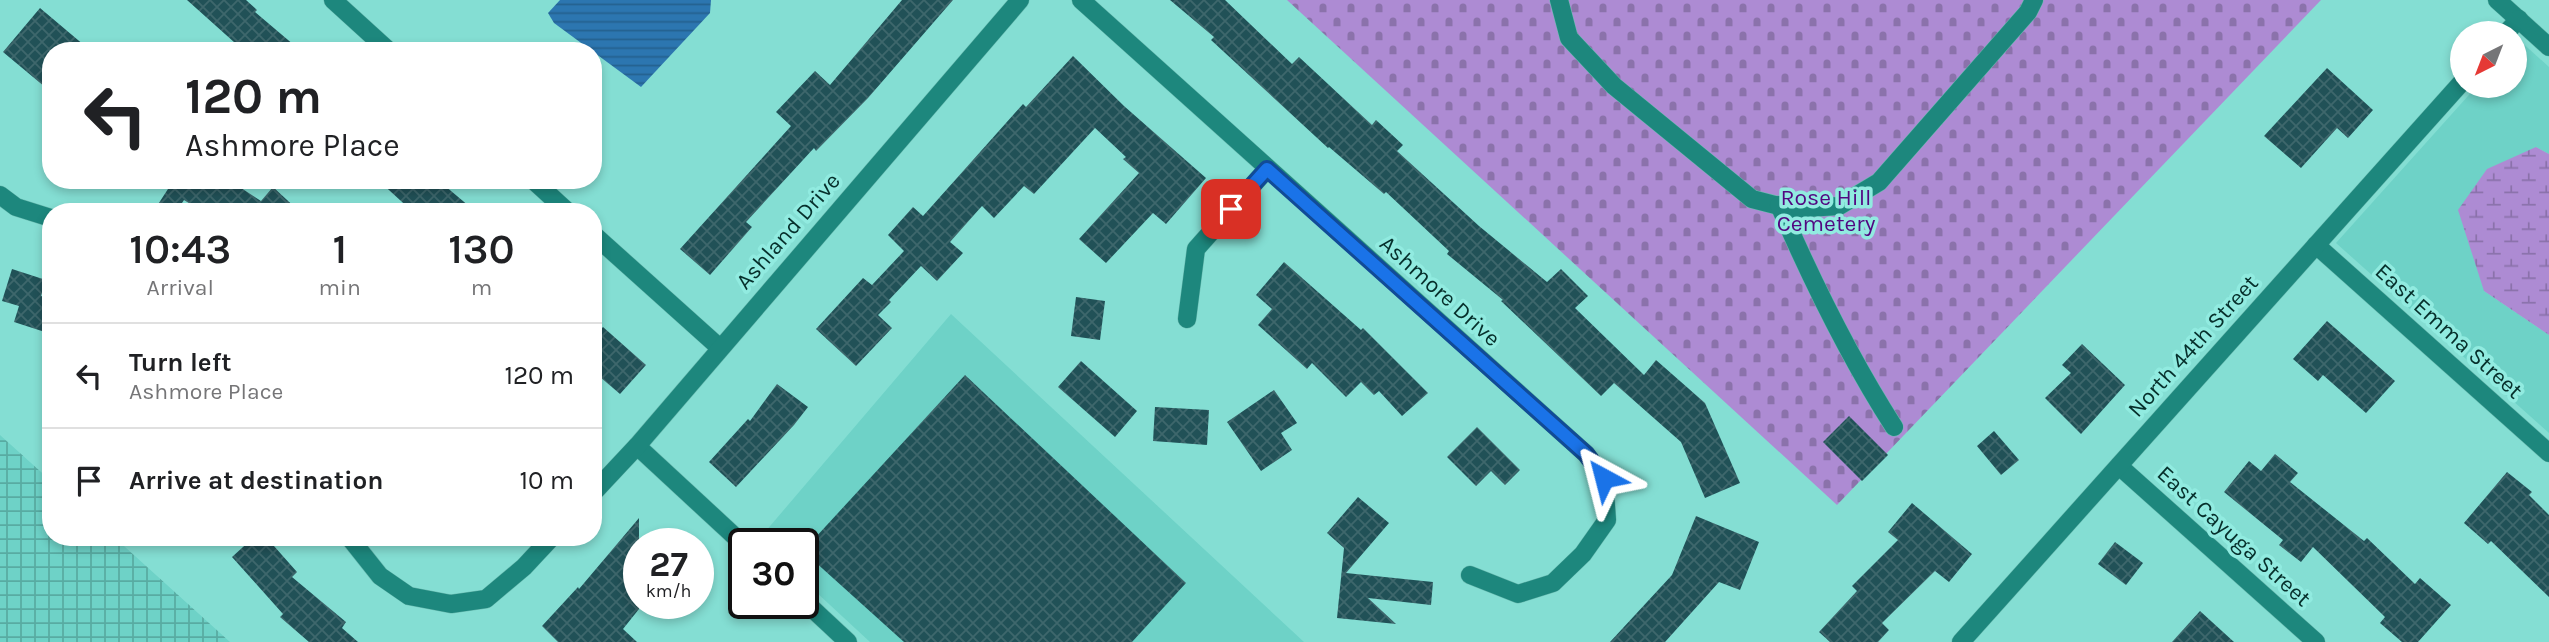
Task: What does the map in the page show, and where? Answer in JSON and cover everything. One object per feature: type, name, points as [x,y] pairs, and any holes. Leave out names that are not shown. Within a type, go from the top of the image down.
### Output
[{"type":"street","points":[[333,0],[379,42]]},
{"type":"street","name":"Ashland Drive","points":[[602,483],[1020,0]]},
{"type":"street","name":"Ashmore Drive","points":[[1081,0],[1586,454],[1604,478],[1607,520],[1583,554],[1553,583],[1518,594],[1470,575]]},
{"type":"street","points":[[1559,0],[1569,38],[1615,86],[1752,198],[1791,209],[1839,206],[1879,182],[2028,12],[2034,0]]},
{"type":"street","points":[[2497,0],[2549,47]]},
{"type":"street","name":"North 44th Street","points":[[1961,642],[2450,95]]},
{"type":"street","points":[[1186,319],[1196,249],[1267,169]]},
{"type":"street","points":[[543,189],[558,203]]},
{"type":"street","points":[[0,195],[16,207],[42,215]]},
{"type":"street","points":[[1779,205],[1817,290],[1874,397],[1894,427]]},
{"type":"street","points":[[602,242],[720,348]]},
{"type":"street","name":"East Emma Street","points":[[2316,245],[2549,453]]},
{"type":"street","points":[[637,446],[728,530]]},
{"type":"street","name":"East Cayuga Street","points":[[2119,466],[2316,642]]},
{"type":"street","points":[[356,546],[380,576],[409,596],[451,604],[486,599],[524,567],[544,546]]},
{"type":"street","points":[[819,615],[848,642]]},
{"type":"shaded area","points":[[560,0],[711,0],[710,13],[641,87],[602,58],[602,42],[580,42],[554,23],[548,13]]},
{"type":"shaded area","points":[[2527,47],[2549,67],[2549,154],[2536,147],[2484,291],[2549,335],[2549,433],[2336,243],[2466,98],[2527,98]]},
{"type":"shaded area","points":[[951,314],[1304,642],[870,642],[819,595],[819,528],[768,528]]},
{"type":"shaded area","points":[[0,435],[42,473],[42,546],[124,546],[230,642],[0,642]]},
{"type":"green space","name":"Rose Hill Cemetery","points":[[1287,0],[2321,0],[1837,505]]},
{"type":"green space","points":[[2536,147],[2549,154],[2549,335],[2484,291],[2458,210],[2487,169]]},
{"type":"building","points":[[187,0],[246,0],[257,10],[255,12],[290,42],[234,42]]},
{"type":"building","points":[[902,0],[953,0],[868,98],[816,151],[814,148],[746,222],[752,227],[710,275],[680,249],[791,126],[776,112],[815,71],[830,85]]},
{"type":"building","points":[[1170,0],[1225,0],[1292,64],[1299,57],[1372,125],[1376,120],[1403,145],[1397,151],[1479,226],[1547,282],[1561,269],[1588,296],[1575,308],[1644,375],[1656,360],[1705,403],[1740,483],[1705,498],[1681,442],[1614,383],[1601,396],[1501,301],[1503,300],[1447,254],[1449,251],[1386,192],[1384,194],[1328,148],[1211,40],[1214,37]]},
{"type":"building","points":[[40,8],[80,42],[42,42],[42,84],[3,52]]},
{"type":"building","points":[[1073,56],[1124,106],[1206,178],[1166,224],[1153,213],[1106,263],[1079,239],[1139,173],[1095,128],[1034,194],[1024,186],[994,218],[982,206],[950,242],[963,253],[937,281],[921,266],[878,315],[892,328],[856,366],[816,329],[863,278],[872,285],[904,251],[888,235],[913,207],[923,216],[1023,104],[1026,107]]},
{"type":"building","points":[[2327,68],[2373,110],[2348,138],[2337,128],[2301,168],[2264,136]]},
{"type":"building","points":[[168,189],[243,189],[261,201],[271,189],[275,189],[290,203],[189,203],[184,200],[182,203],[159,203]]},
{"type":"building","points":[[388,189],[449,189],[465,203],[403,203]]},
{"type":"building","points":[[1284,262],[1361,330],[1363,328],[1428,393],[1402,416],[1379,391],[1374,395],[1361,382],[1346,397],[1312,363],[1307,369],[1258,325],[1272,309],[1256,295]]},
{"type":"building","points":[[12,269],[42,279],[42,331],[14,322],[19,306],[2,301]]},
{"type":"building","points":[[1076,297],[1105,301],[1100,340],[1071,336]]},
{"type":"building","points":[[2327,321],[2395,381],[2366,413],[2323,375],[2318,381],[2293,359]]},
{"type":"building","points":[[602,328],[646,365],[620,394],[602,379]]},
{"type":"building","points":[[2082,344],[2125,385],[2081,434],[2045,398],[2071,373],[2062,365]]},
{"type":"building","points":[[1081,361],[1137,411],[1115,437],[1058,387]]},
{"type":"building","points":[[965,375],[1186,583],[1132,642],[904,642],[819,565],[819,534]]},
{"type":"building","points":[[777,384],[808,407],[736,487],[709,462],[748,419],[750,421]]},
{"type":"building","points":[[1274,390],[1297,423],[1281,433],[1292,450],[1261,471],[1227,422]]},
{"type":"building","points":[[1155,407],[1209,410],[1207,445],[1153,441]]},
{"type":"building","points":[[1849,416],[1888,455],[1862,481],[1823,442]]},
{"type":"building","points":[[1477,427],[1520,470],[1505,485],[1491,471],[1476,486],[1447,457]]},
{"type":"building","points":[[1994,431],[2019,460],[2001,475],[1977,446]]},
{"type":"building","points":[[2275,454],[2298,473],[2290,482],[2364,541],[2367,538],[2415,584],[2420,578],[2451,605],[2418,642],[2402,642],[2380,623],[2385,617],[2313,547],[2301,562],[2279,545],[2283,540],[2224,492],[2249,461],[2261,471]]},
{"type":"building","points":[[2507,472],[2532,492],[2529,495],[2549,515],[2549,597],[2491,541],[2488,544],[2464,523]]},
{"type":"building","points":[[1358,497],[1389,523],[1346,573],[1433,582],[1431,605],[1368,598],[1396,624],[1337,618],[1344,548],[1327,533]]},
{"type":"building","points":[[1912,503],[1972,554],[1949,582],[1935,571],[1882,623],[1889,630],[1878,642],[1830,642],[1819,632],[1857,591],[1852,586],[1898,540],[1888,532]]},
{"type":"building","points":[[1696,516],[1759,542],[1740,590],[1719,582],[1665,642],[1610,642],[1672,575]]},
{"type":"building","points":[[639,518],[639,528],[631,528]]},
{"type":"building","points":[[623,537],[623,619],[631,619],[623,629],[637,642],[558,642],[542,626],[578,587],[579,589]]},
{"type":"building","points":[[2115,542],[2143,563],[2126,585],[2098,564]]},
{"type":"building","points":[[244,546],[274,546],[297,572],[292,577],[346,622],[342,628],[358,642],[309,642],[280,617],[283,614],[232,557]]},
{"type":"building","points":[[2200,611],[2234,642],[2172,642]]},
{"type":"route","points":[[1231,209],[1267,169],[1586,454],[1604,478]]}]
